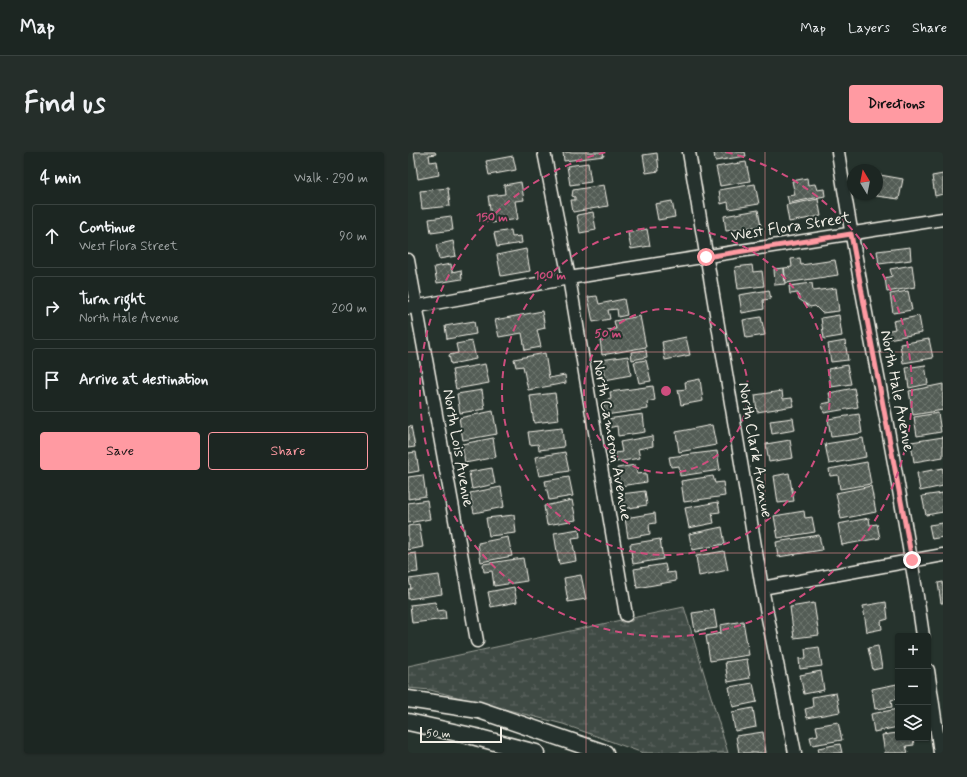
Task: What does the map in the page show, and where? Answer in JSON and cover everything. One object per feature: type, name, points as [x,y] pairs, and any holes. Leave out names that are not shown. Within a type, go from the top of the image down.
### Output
[{"type":"main road","points":[[408,698],[479,710],[605,753]]},
{"type":"main road","points":[[408,722],[476,737],[536,753]]},
{"type":"street","name":"North Cameron Avenue","points":[[544,152],[569,278],[626,615]]},
{"type":"street","name":"North Clark Avenue","points":[[689,152],[762,588],[795,753]]},
{"type":"street","name":"North Hale Avenue","points":[[838,152],[851,234],[912,560],[923,633]]},
{"type":"street","name":"West Flora Street","points":[[412,307],[569,278],[943,219]]},
{"type":"street","name":"North Lois Avenue","points":[[408,260],[412,307],[477,641]]},
{"type":"street","points":[[762,588],[943,555]]},
{"type":"street","points":[[931,690],[940,749]]},
{"type":"green space","points":[[684,607],[728,753],[643,753],[563,724],[430,690],[408,688],[408,666],[621,620],[621,622],[632,621],[632,618]]},
{"type":"building","points":[[414,152],[435,152],[436,154],[429,155],[430,162],[437,161],[439,175],[418,179]]},
{"type":"building","points":[[563,152],[603,152],[604,156],[564,161]]},
{"type":"building","points":[[714,152],[745,152],[746,156],[715,161]]},
{"type":"building","points":[[657,153],[659,171],[646,173],[643,155]]},
{"type":"building","points":[[513,156],[516,170],[489,175],[486,161]]},
{"type":"building","points":[[746,162],[750,181],[720,186],[716,167]]},
{"type":"building","points":[[588,163],[591,182],[570,185],[567,166]]},
{"type":"building","points":[[943,174],[943,194],[935,196],[932,176]]},
{"type":"building","points":[[883,176],[903,179],[899,199],[883,197]]},
{"type":"building","points":[[807,178],[808,185],[815,184],[817,190],[824,189],[825,196],[789,203],[787,196],[795,195],[792,181]]},
{"type":"building","points":[[521,182],[524,200],[515,201],[518,219],[492,223],[488,196],[505,194],[504,185]]},
{"type":"building","points":[[755,184],[759,204],[729,209],[728,202],[721,204],[719,190]]},
{"type":"building","points":[[604,185],[608,206],[573,212],[571,200],[575,200],[575,197],[572,196],[573,190]]},
{"type":"building","points":[[448,188],[450,206],[422,209],[420,191]]},
{"type":"building","points":[[818,199],[821,216],[789,222],[786,205]]},
{"type":"building","points":[[672,201],[675,217],[658,220],[655,204]]},
{"type":"building","points":[[758,210],[761,226],[726,231],[724,216]]},
{"type":"building","points":[[593,212],[596,230],[580,233],[577,215]]},
{"type":"building","points":[[451,216],[453,230],[431,233],[429,219]]},
{"type":"building","points":[[647,229],[650,246],[631,249],[628,233]]},
{"type":"building","points":[[511,230],[512,237],[521,236],[522,243],[497,247],[494,233]]},
{"type":"building","points":[[453,241],[456,256],[439,259],[436,245]]},
{"type":"building","points":[[910,247],[911,260],[879,264],[877,251]]},
{"type":"building","points":[[526,249],[530,271],[501,276],[497,255]]},
{"type":"building","points":[[800,258],[801,265],[835,260],[838,275],[786,283],[784,268],[792,267],[791,259]]},
{"type":"building","points":[[451,264],[452,272],[461,270],[462,279],[437,283],[434,267]]},
{"type":"building","points":[[752,265],[753,272],[762,271],[764,286],[738,289],[735,267]]},
{"type":"building","points":[[912,265],[915,287],[887,292],[885,278],[892,276],[890,269]]},
{"type":"building","points":[[784,268],[785,284],[775,285],[774,269]]},
{"type":"building","points":[[812,283],[813,291],[836,288],[839,311],[822,313],[815,306],[810,307],[799,299],[798,293],[790,294],[789,286]]},
{"type":"building","points":[[769,290],[771,299],[763,300],[764,309],[742,313],[739,295]]},
{"type":"building","points":[[908,291],[912,310],[893,313],[890,294]]},
{"type":"building","points":[[597,296],[599,304],[624,299],[627,315],[618,317],[617,309],[608,310],[610,319],[593,322],[588,297]]},
{"type":"building","points":[[542,311],[545,328],[537,330],[541,347],[525,350],[522,333],[499,337],[495,320]]},
{"type":"building","points":[[839,315],[842,336],[824,339],[821,318]]},
{"type":"building","points":[[640,316],[646,347],[602,355],[600,339],[608,338],[607,330],[616,329],[614,321]]},
{"type":"building","points":[[919,316],[922,333],[888,339],[886,331],[895,329],[893,321]]},
{"type":"building","points":[[761,317],[765,335],[746,338],[743,320]]},
{"type":"building","points":[[474,321],[476,334],[447,339],[445,326]]},
{"type":"building","points":[[686,337],[690,355],[665,360],[662,342]]},
{"type":"building","points":[[929,339],[933,358],[903,363],[900,344]]},
{"type":"building","points":[[472,341],[476,359],[451,364],[449,355],[458,353],[456,344]]},
{"type":"building","points":[[845,341],[848,360],[831,362],[828,344]]},
{"type":"building","points":[[646,350],[647,357],[632,360],[631,352]]},
{"type":"building","points":[[545,353],[549,378],[565,375],[566,383],[528,390],[523,366],[516,367],[514,359]]},
{"type":"building","points":[[628,356],[631,375],[605,380],[601,360]]},
{"type":"building","points":[[646,360],[651,381],[639,383],[634,362]]},
{"type":"building","points":[[485,364],[489,383],[456,389],[452,370]]},
{"type":"building","points":[[847,365],[851,384],[831,387],[828,369]]},
{"type":"building","points":[[925,365],[928,384],[909,388],[906,368]]},
{"type":"building","points":[[700,379],[703,401],[681,405],[678,390],[686,389],[685,382]]},
{"type":"building","points":[[943,384],[943,410],[913,415],[909,391]]},
{"type":"building","points":[[653,386],[655,400],[647,402],[648,409],[605,415],[603,401],[611,399],[610,392]]},
{"type":"building","points":[[854,388],[858,407],[824,413],[822,404],[831,402],[829,393]]},
{"type":"building","points":[[482,390],[485,409],[460,413],[457,394]]},
{"type":"building","points":[[782,391],[783,399],[792,398],[794,406],[757,412],[755,395]]},
{"type":"building","points":[[555,393],[559,420],[534,423],[530,396]]},
{"type":"building","points":[[493,411],[497,434],[463,440],[459,418]]},
{"type":"building","points":[[938,413],[941,432],[917,436],[914,417]]},
{"type":"building","points":[[643,414],[645,432],[618,436],[617,426],[608,428],[607,419]]},
{"type":"building","points":[[859,414],[862,433],[831,437],[828,419]]},
{"type":"building","points":[[793,418],[795,430],[772,434],[770,421]]},
{"type":"building","points":[[712,425],[716,445],[679,452],[676,432]]},
{"type":"building","points":[[411,426],[415,447],[408,448],[408,427]]},
{"type":"building","points":[[562,428],[564,447],[539,450],[538,444],[530,445],[528,432]]},
{"type":"building","points":[[652,436],[653,446],[638,449],[640,458],[616,462],[614,453],[622,452],[620,442]]},
{"type":"building","points":[[943,437],[943,457],[914,462],[911,442]]},
{"type":"building","points":[[493,438],[496,457],[465,463],[462,444]]},
{"type":"building","points":[[863,438],[866,457],[829,464],[825,444]]},
{"type":"building","points":[[790,440],[793,458],[769,462],[766,444]]},
{"type":"building","points":[[717,451],[720,470],[680,476],[679,466],[671,467],[669,457]]},
{"type":"building","points":[[416,452],[419,471],[408,473],[408,453]]},
{"type":"building","points":[[565,452],[569,471],[539,476],[535,457]]},
{"type":"building","points":[[867,462],[871,484],[840,489],[838,475],[830,476],[829,469]]},
{"type":"building","points":[[635,465],[637,474],[646,473],[647,482],[620,486],[617,468]]},
{"type":"building","points":[[492,468],[495,484],[472,489],[469,472]]},
{"type":"building","points":[[943,468],[943,486],[920,491],[917,473]]},
{"type":"building","points":[[789,473],[794,501],[778,503],[774,476]]},
{"type":"building","points":[[423,475],[426,496],[408,499],[408,477]]},
{"type":"building","points":[[713,476],[715,483],[723,482],[725,496],[684,502],[681,481]]},
{"type":"building","points":[[569,477],[573,496],[549,500],[545,481]]},
{"type":"building","points":[[871,486],[876,512],[841,519],[836,493]]},
{"type":"building","points":[[501,487],[504,507],[474,513],[470,493]]},
{"type":"building","points":[[645,491],[647,505],[623,509],[621,494]]},
{"type":"building","points":[[943,493],[943,512],[926,515],[922,496]]},
{"type":"building","points":[[427,500],[430,519],[408,523],[408,503]]},
{"type":"building","points":[[572,500],[576,520],[547,525],[544,506]]},
{"type":"building","points":[[718,502],[720,512],[712,513],[714,523],[689,528],[685,508]]},
{"type":"building","points":[[804,511],[805,518],[812,517],[815,532],[778,538],[774,516]]},
{"type":"building","points":[[655,513],[656,523],[649,524],[650,534],[628,538],[625,518]]},
{"type":"building","points":[[514,515],[516,533],[489,536],[486,518]]},
{"type":"building","points":[[869,518],[870,525],[877,524],[880,538],[842,545],[838,524]]},
{"type":"building","points":[[943,523],[943,537],[932,539],[929,525]]},
{"type":"building","points":[[419,524],[423,547],[408,550],[408,526]]},
{"type":"building","points":[[722,527],[725,544],[692,550],[689,534]]},
{"type":"building","points":[[579,529],[580,537],[572,538],[576,561],[559,564],[554,533]]},
{"type":"building","points":[[819,535],[822,550],[778,557],[776,542]]},
{"type":"building","points":[[508,537],[512,556],[481,562],[478,543]]},
{"type":"building","points":[[660,539],[663,559],[633,564],[630,544]]},
{"type":"building","points":[[724,551],[728,570],[699,576],[696,556]]},
{"type":"building","points":[[416,553],[418,572],[408,573],[408,554]]},
{"type":"building","points":[[523,558],[527,581],[494,586],[492,571],[484,572],[483,564]]},
{"type":"building","points":[[665,564],[667,573],[675,572],[676,581],[637,588],[634,569]]},
{"type":"building","points":[[439,575],[442,594],[408,599],[408,589],[411,589],[409,579]]},
{"type":"building","points":[[581,575],[586,599],[568,602],[564,578]]},
{"type":"building","points":[[943,582],[943,603],[941,603],[938,583]]},
{"type":"building","points":[[514,587],[517,602],[491,607],[488,592]]},
{"type":"building","points":[[435,602],[437,611],[445,610],[446,619],[412,623],[410,605]]},
{"type":"building","points":[[886,602],[888,619],[881,621],[882,629],[867,632],[863,606]]},
{"type":"building","points":[[814,603],[819,635],[794,638],[790,607]]},
{"type":"building","points":[[714,610],[717,628],[695,631],[692,613]]},
{"type":"building","points":[[743,621],[749,655],[710,661],[706,636],[721,633],[720,625]]},
{"type":"building","points":[[878,646],[882,668],[873,670],[868,648]]},
{"type":"building","points":[[819,647],[822,666],[800,669],[799,659],[806,658],[805,649]]},
{"type":"building","points":[[747,659],[750,678],[728,682],[725,662]]},
{"type":"building","points":[[821,671],[824,690],[804,694],[800,675]]},
{"type":"building","points":[[753,683],[757,702],[733,707],[729,687]]},
{"type":"building","points":[[895,684],[895,699],[891,700],[892,707],[875,709],[872,689]]},
{"type":"building","points":[[836,693],[840,712],[807,718],[805,709],[813,707],[812,697]]},
{"type":"building","points":[[753,708],[756,727],[735,731],[732,712]]},
{"type":"building","points":[[895,710],[895,728],[874,732],[871,714]]},
{"type":"building","points":[[838,722],[842,740],[812,745],[810,737],[818,735],[816,726]]},
{"type":"building","points":[[763,732],[766,753],[739,753],[736,736]]},
{"type":"building","points":[[895,733],[895,741],[913,741],[914,745],[906,746],[908,753],[885,753],[882,735]]},
{"type":"building","points":[[840,744],[842,753],[819,753],[818,748]]},
{"type":"route","points":[[706,257],[851,234],[912,560]]}]
